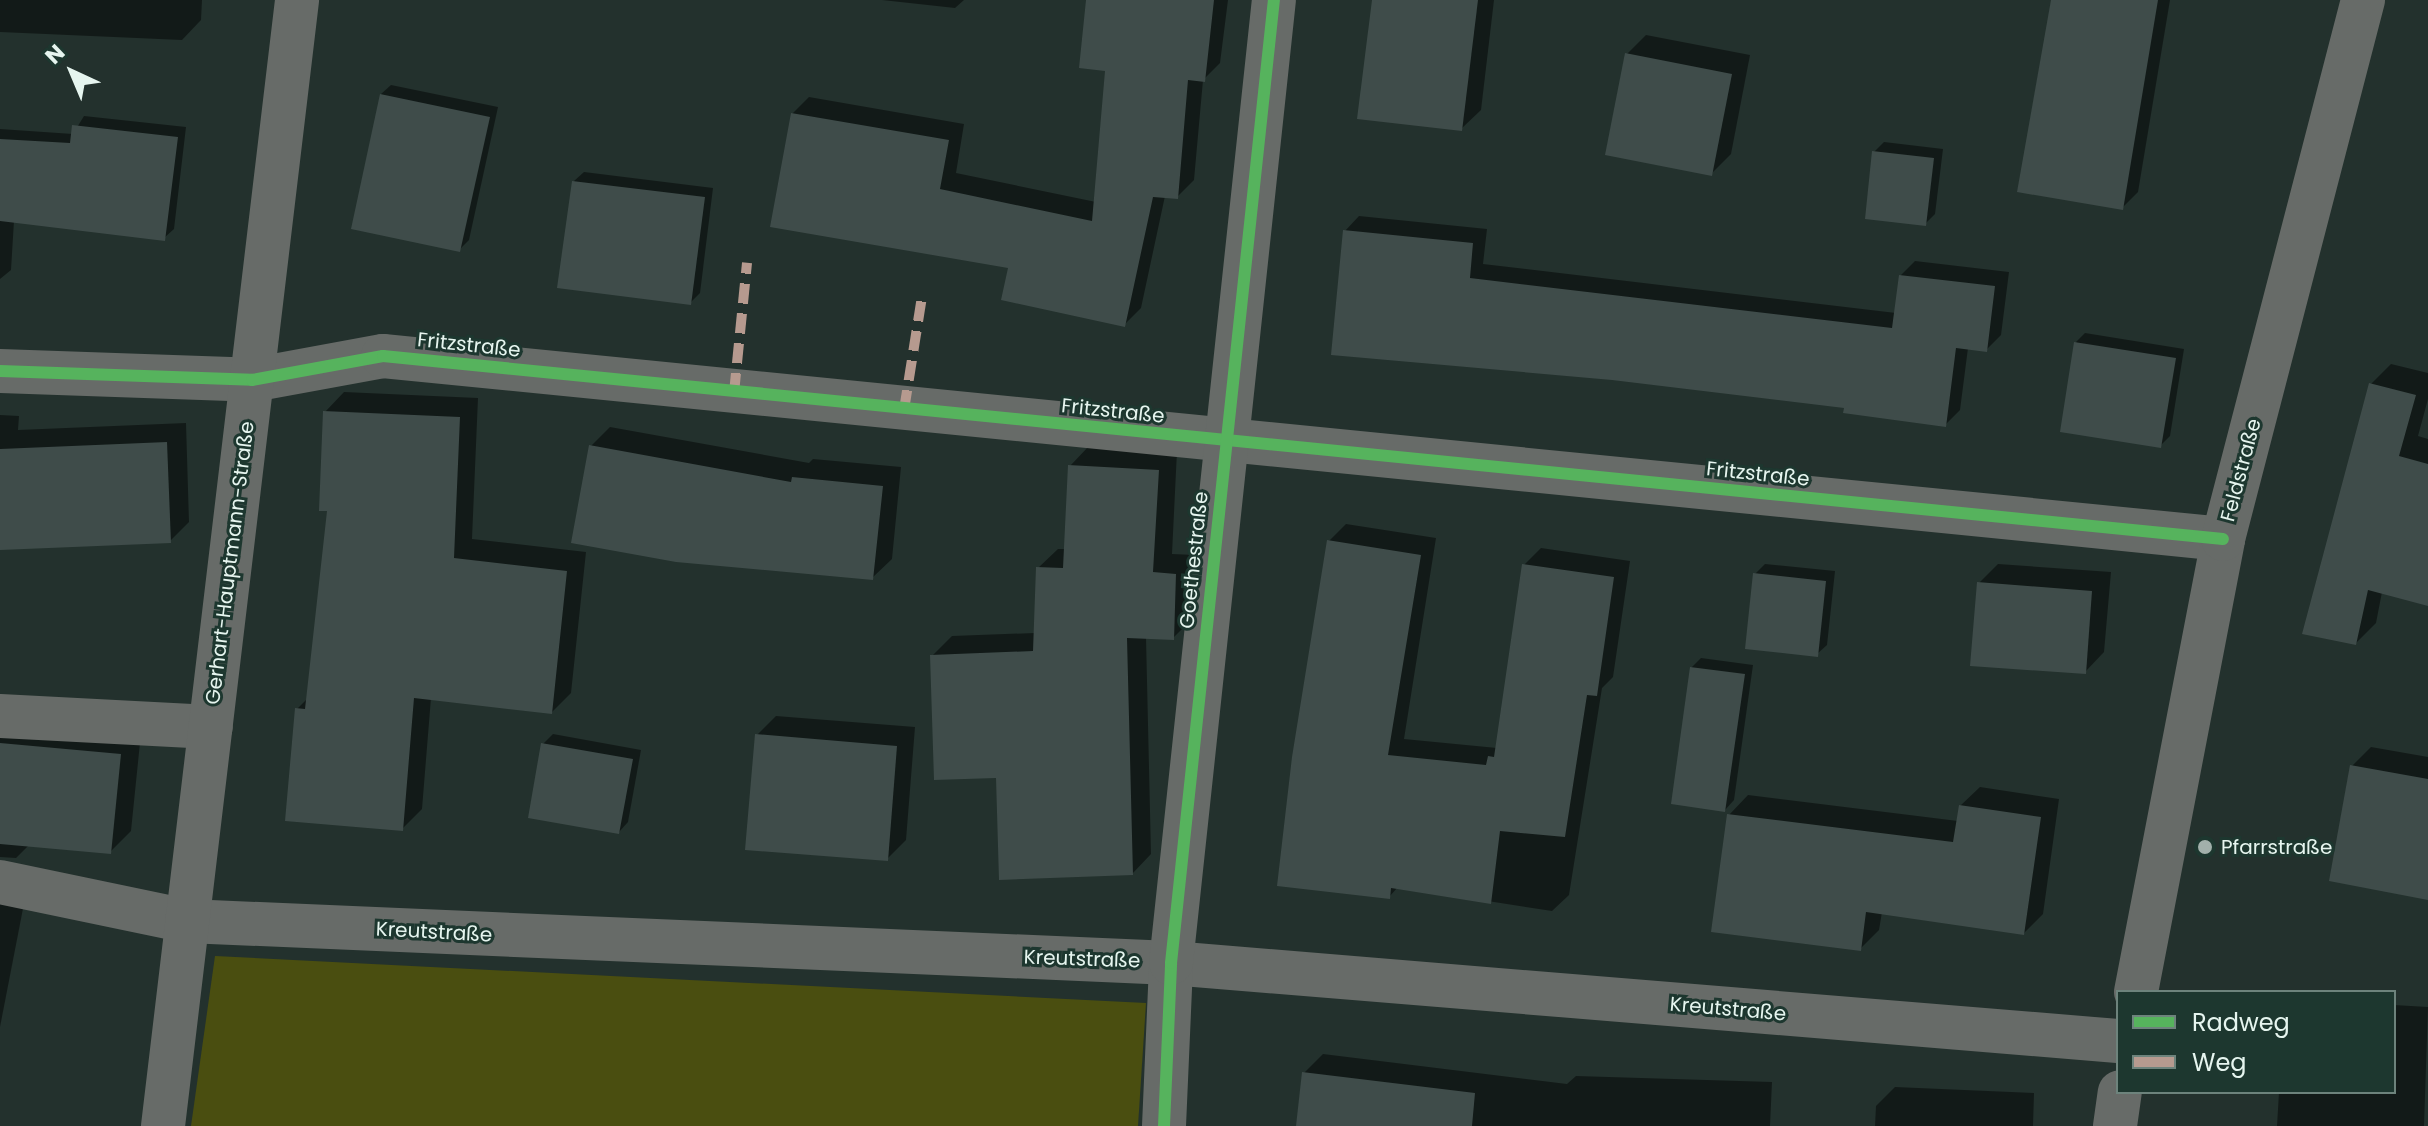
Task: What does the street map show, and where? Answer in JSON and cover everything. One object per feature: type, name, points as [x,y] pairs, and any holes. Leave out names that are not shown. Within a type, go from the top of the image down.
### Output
[{"type":"street","name":"Gerhart-Hauptmann-Straße","points":[[163,1126],[297,0]]},
{"type":"street","name":"Goethestraße","points":[[1164,1126],[1171,963],[1274,0]]},
{"type":"street","name":"Feldstraße","points":[[2136,990],[2223,539],[2363,0]]},
{"type":"street","name":"Fritzstraße","points":[[0,371],[252,380],[383,356],[1227,443],[2223,539]]},
{"type":"street","points":[[0,716],[211,727]]},
{"type":"street","name":"Kreutstraße","points":[[0,882],[187,921],[1171,963],[2116,1041]]},
{"type":"street","points":[[2115,1126],[2120,1094]]},
{"type":"green space","points":[[215,956],[1146,1003],[1138,1126],[191,1126]]},
{"type":"building","points":[[1086,0],[1214,0],[1205,82],[1188,80],[1178,199],[1153,197],[1125,327],[1001,300],[1008,268],[770,227],[791,113],[949,140],[940,189],[1092,221],[1105,71],[1079,68]]},
{"type":"building","points":[[1372,0],[1478,0],[1462,131],[1357,119]]},
{"type":"building","points":[[2051,0],[2158,0],[2123,210],[2017,192]]},
{"type":"building","points":[[1625,53],[1732,74],[1712,176],[1605,155]]},
{"type":"building","points":[[380,94],[490,117],[460,252],[351,229]]},
{"type":"building","points":[[72,125],[178,137],[165,241],[0,221],[0,139],[70,143]]},
{"type":"building","points":[[1872,151],[1934,158],[1926,226],[1865,219]]},
{"type":"building","points":[[572,181],[705,197],[691,305],[557,288]]},
{"type":"building","points":[[1343,230],[1473,243],[1470,278],[1892,328],[1899,275],[1995,286],[1987,352],[1956,348],[1946,427],[1843,413],[1844,408],[1612,380],[1331,355]]},
{"type":"building","points":[[2074,342],[2176,358],[2161,448],[2060,432]]},
{"type":"building","points":[[2369,383],[2416,395],[2399,456],[2428,464],[2428,606],[2368,590],[2356,645],[2302,634]]},
{"type":"building","points":[[323,411],[460,417],[454,558],[567,571],[552,714],[414,698],[403,831],[285,821],[295,708],[305,709],[327,511],[319,511]]},
{"type":"building","points":[[167,442],[171,543],[0,550],[0,449]]},
{"type":"building","points":[[589,445],[791,482],[792,477],[883,486],[873,580],[676,562],[571,543]]},
{"type":"building","points":[[1068,465],[1159,470],[1153,572],[1176,574],[1174,640],[1127,638],[1133,875],[999,880],[996,778],[934,780],[930,655],[1033,651],[1036,567],[1063,568]]},
{"type":"building","points":[[1327,540],[1421,555],[1388,755],[1486,765],[1488,756],[1494,757],[1522,564],[1614,577],[1597,696],[1587,695],[1565,837],[1500,831],[1491,904],[1391,888],[1390,899],[1277,886],[1292,757]]},
{"type":"building","points":[[1753,573],[1826,581],[1818,657],[1745,649]]},
{"type":"building","points":[[1977,582],[2092,591],[2086,674],[1970,666]]},
{"type":"building","points":[[1690,667],[1745,674],[1725,812],[1671,804]]},
{"type":"building","points":[[755,734],[897,746],[888,861],[745,850]]},
{"type":"building","points":[[0,743],[121,754],[111,854],[0,844]]},
{"type":"building","points":[[541,743],[633,759],[619,834],[528,818]]},
{"type":"building","points":[[2350,765],[2428,779],[2428,900],[2329,881]]},
{"type":"building","points":[[1959,805],[2041,817],[2024,935],[1866,912],[1861,951],[1711,932],[1727,814],[1953,842]]},
{"type":"building","points":[[1302,1072],[1475,1093],[1472,1126],[1296,1126]]},
{"type":"marked path","points":[[734,393],[747,263]]},
{"type":"marked path","points":[[904,410],[922,296]]},
{"type":"cycle path","points":[[1164,1126],[1171,963],[1274,0]]},
{"type":"cycle path","points":[[0,371],[252,380],[383,356],[2223,539]]},
{"type":"place","name":"Pfarrstraße","points":[[2205,847]]}]
